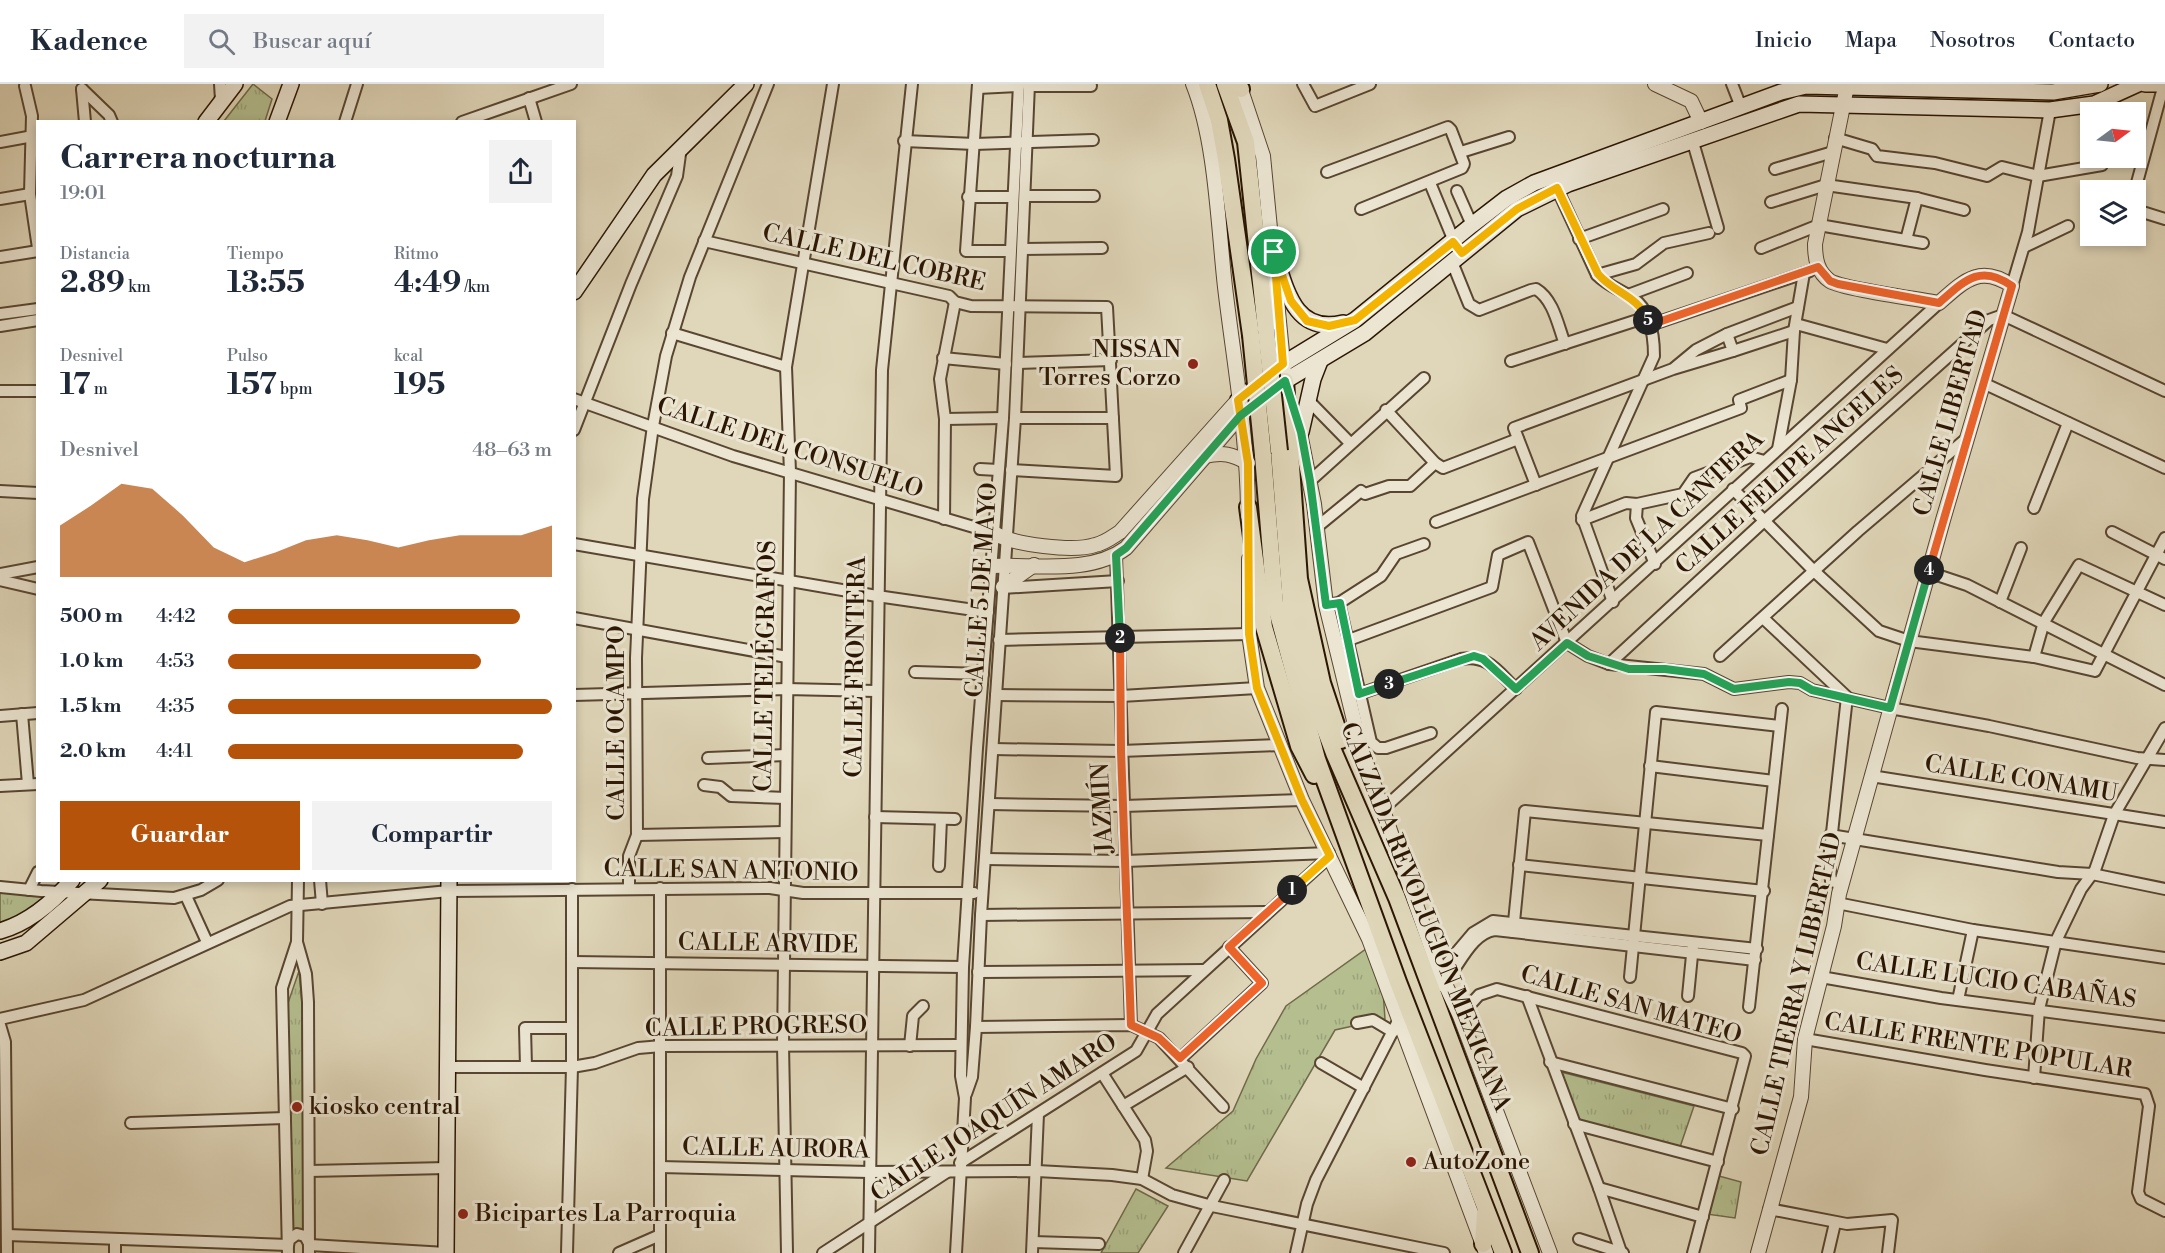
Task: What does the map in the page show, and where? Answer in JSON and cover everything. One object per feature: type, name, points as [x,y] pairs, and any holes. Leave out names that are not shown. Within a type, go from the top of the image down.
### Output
[{"type":"main road","points":[[207,120],[235,84]]},
{"type":"main road","points":[[278,120],[291,84]]},
{"type":"main road","points":[[576,289],[654,175],[746,84]]},
{"type":"main road","points":[[1207,84],[1219,120],[1258,333]]},
{"type":"main road","points":[[1238,400],[1283,364],[1355,320],[1554,182],[1741,107],[1806,85],[1958,87],[2053,92],[2100,84]]},
{"type":"main road","points":[[1240,416],[1285,381],[1365,333],[1456,252],[1472,225],[1507,198],[1692,139],[1785,106],[1842,103],[2050,110],[2094,104],[2138,84]]},
{"type":"main road","points":[[2145,84],[2157,84]]},
{"type":"main road","points":[[1236,85],[1246,142],[1258,333],[1271,453]]},
{"type":"main road","points":[[1274,252],[1291,301],[1307,321],[1329,326],[1355,320]]},
{"type":"main road","points":[[1301,432],[1307,399],[1320,361]]},
{"type":"main road","points":[[1285,381],[1299,579],[1308,629],[1322,683],[1367,827]]},
{"type":"main road","name":"CALZADA REVOLUCIÓN MEXICANA","points":[[1271,453],[1275,603],[1317,759],[1375,937],[1503,1253]]},
{"type":"main road","name":"CALZADA REVOLUCIÓN MEXICANA","points":[[1271,453],[1287,572],[1303,657],[1334,753],[1436,984],[1530,1253]]},
{"type":"main road","points":[[1248,507],[1264,627],[1281,689],[1299,746],[1334,808]]},
{"type":"main road","points":[[0,952],[26,942],[98,882]]},
{"type":"main road","points":[[0,931],[22,922],[67,886]]},
{"type":"main road","points":[[446,1253],[449,886]]},
{"type":"main road","points":[[1484,1249],[1486,1208]]},
{"type":"street","points":[[220,84],[221,100]]},
{"type":"street","points":[[346,120],[357,84]]},
{"type":"street","points":[[468,120],[569,84]]},
{"type":"street","name":"CALLE OCAMPO","points":[[629,889],[629,856],[637,835],[635,694],[643,499],[653,426],[672,333],[704,241],[768,84]]},
{"type":"street","name":"CALLE TELÉGRAFOS","points":[[788,1253],[783,1046],[790,472],[786,367],[833,84]]},
{"type":"street","name":"CALLE FRONTERA","points":[[869,1253],[882,370],[904,141],[912,84]]},
{"type":"street","points":[[1193,84],[1203,116],[1210,158],[1238,400],[1248,463],[1249,634],[1257,688],[1302,800],[1375,937],[1396,1026],[1484,1249]]},
{"type":"street","points":[[1303,84],[1315,106],[1370,84]]},
{"type":"street","points":[[1655,84],[1691,101],[1701,122]]},
{"type":"street","points":[[1732,84],[1741,107]]},
{"type":"street","points":[[2138,180],[2164,84]]},
{"type":"street","name":"CALLE 5 DE MAYO","points":[[998,565],[1006,541],[1011,470],[1006,364],[1012,197],[1024,85]]},
{"type":"street","name":"CALLE 5 DE MAYO","points":[[965,1098],[972,1077],[976,1027],[999,640],[998,565],[994,533],[998,470],[1018,363],[1029,143],[1024,85]]},
{"type":"street","name":"CALZADA REVOLUCIÓN MEXICANA","points":[[1236,85],[1263,156],[1285,381],[1301,432],[1317,527],[1360,745],[1383,809],[1436,984],[1460,1016],[1550,1253]]},
{"type":"street","points":[[26,86],[33,136],[30,194],[36,235]]},
{"type":"street","points":[[1010,251],[966,251],[971,154],[975,144],[978,86],[1091,86]]},
{"type":"street","points":[[1847,86],[1819,225],[1815,255],[1818,267],[1830,281],[1838,284],[1939,303],[1969,278],[1982,275],[2003,280],[2012,286]]},
{"type":"street","points":[[80,87],[85,120]]},
{"type":"street","points":[[80,87],[109,115],[111,120]]},
{"type":"street","points":[[529,99],[535,120]]},
{"type":"street","name":"CALLE LIBERTAD","points":[[1928,572],[2028,232],[2050,110]]},
{"type":"street","points":[[1327,172],[1448,127],[1461,152],[1464,164],[1462,168],[1430,183],[1361,209]]},
{"type":"street","points":[[0,142],[33,136]]},
{"type":"street","points":[[1461,152],[1509,137]]},
{"type":"street","points":[[1598,274],[1636,264],[1664,243],[1713,230],[1692,139]]},
{"type":"street","points":[[904,141],[975,144],[1093,140]]},
{"type":"street","points":[[1775,169],[1834,145],[1872,149],[1877,156],[1935,163],[1987,176],[2002,167],[2038,176],[2085,168]]},
{"type":"street","points":[[576,418],[579,401],[677,177],[681,147]]},
{"type":"street","points":[[1554,182],[1598,274],[1605,283],[1628,295],[1641,307],[1648,321],[1654,356],[1582,510],[1582,520],[1613,602]]},
{"type":"street","points":[[1430,183],[1456,252],[1469,304],[1479,310],[1536,289],[1544,293],[1550,302],[1565,344]]},
{"type":"street","points":[[1771,202],[1826,185],[1917,198],[1964,210]]},
{"type":"street","points":[[1457,191],[1472,225]]},
{"type":"street","points":[[0,199],[30,194]]},
{"type":"street","points":[[1026,196],[1094,196]]},
{"type":"street","points":[[968,197],[1012,197]]},
{"type":"street","points":[[1906,240],[1917,198]]},
{"type":"street","points":[[1580,239],[1663,209]]},
{"type":"street","points":[[2146,213],[2165,219]]},
{"type":"street","points":[[1761,248],[1819,225],[1923,243]]},
{"type":"street","points":[[2024,247],[2068,226]]},
{"type":"street","name":"CALLE DEL COBRE","points":[[704,241],[949,296],[955,302],[971,306],[1107,307],[1111,360]]},
{"type":"street","points":[[1023,249],[1102,248]]},
{"type":"street","points":[[0,257],[36,249]]},
{"type":"street","points":[[1511,361],[1648,321],[1818,267]]},
{"type":"street","points":[[1628,295],[1687,273]]},
{"type":"street","points":[[1778,449],[1791,380],[1795,328],[1804,273]]},
{"type":"street","points":[[944,519],[945,419],[940,379],[955,302]]},
{"type":"street","name":"AVENIDA DE LA CANTERA","points":[[1383,809],[1655,564],[1733,489],[1939,303]]},
{"type":"street","points":[[1673,369],[1696,350],[1727,334],[1798,307]]},
{"type":"street","points":[[0,314],[36,309]]},
{"type":"street","points":[[2003,315],[2165,391]]},
{"type":"street","name":"CALLE FELIPE ANGELES","points":[[1610,664],[1763,522],[1989,320],[2003,315]]},
{"type":"street","points":[[0,326],[36,320]]},
{"type":"street","points":[[1536,485],[1514,428],[1642,380],[1733,351],[1795,328],[1887,349]]},
{"type":"street","points":[[672,333],[786,367]]},
{"type":"street","points":[[1727,334],[1733,351]]},
{"type":"street","points":[[943,358],[1006,364]]},
{"type":"street","points":[[1011,470],[1116,476],[1111,360],[1018,363]]},
{"type":"street","points":[[1310,481],[1424,378]]},
{"type":"street","points":[[1436,522],[1741,408],[1739,400],[1791,380]]},
{"type":"street","points":[[1983,383],[2165,468]]},
{"type":"street","points":[[0,391],[36,391]]},
{"type":"street","points":[[1307,399],[1350,443]]},
{"type":"street","points":[[994,533],[1006,541],[1086,547],[1104,542],[1120,532],[1238,400]]},
{"type":"street","name":"CALLE DEL CONSUELO","points":[[579,401],[733,456],[994,533]]},
{"type":"street","points":[[1386,410],[1435,463],[1443,468],[1518,440]]},
{"type":"street","points":[[998,565],[1092,563],[1116,555],[1126,548],[1240,416]]},
{"type":"street","points":[[945,419],[1113,418]]},
{"type":"street","points":[[2034,508],[2068,423]]},
{"type":"street","points":[[1720,656],[1968,437]]},
{"type":"street","points":[[1205,456],[1221,452],[1235,455],[1248,463]]},
{"type":"street","points":[[1582,520],[1626,503],[1637,504],[1683,494],[1694,478],[1750,457],[1764,461]]},
{"type":"street","points":[[1317,527],[1361,491],[1365,494],[1389,486],[1410,486],[1435,463]]},
{"type":"street","points":[[980,469],[998,470]]},
{"type":"street","points":[[1733,489],[1763,522],[1879,631],[1909,641],[2034,657],[2095,671],[2138,592],[2161,557],[2165,538]]},
{"type":"street","points":[[0,491],[36,493]]},
{"type":"street","points":[[1637,504],[1636,518],[1655,564]]},
{"type":"street","points":[[2112,532],[2161,557]]},
{"type":"street","points":[[576,543],[877,596],[988,612]]},
{"type":"street","points":[[1346,641],[1492,587],[1498,555],[1528,543],[1567,643],[1588,656],[1610,664],[1704,674],[1734,689],[1789,682],[1800,683],[1812,690],[1890,708],[2149,759],[2165,759]]},
{"type":"street","points":[[1424,544],[1396,554],[1381,576],[1333,604],[1346,641],[1371,742],[1378,748],[1386,748],[1431,733]]},
{"type":"street","points":[[2000,602],[2021,548]]},
{"type":"street","name":"JAZMÍN","points":[[1116,555],[1131,1025]]},
{"type":"street","points":[[997,588],[1034,565]]},
{"type":"street","points":[[2034,657],[2044,622],[2079,565],[2165,605]]},
{"type":"street","points":[[0,574],[36,567]]},
{"type":"street","points":[[1928,572],[1967,585],[2165,685]]},
{"type":"street","name":"CALLE TIERRA Y LIBERTAD","points":[[1758,1253],[1801,1096],[1805,1039],[1837,903],[1928,572]]},
{"type":"street","points":[[0,580],[36,589]]},
{"type":"street","points":[[997,588],[1118,581]]},
{"type":"street","name":"CALLE 5 DE MAYO","points":[[956,1253],[965,1098],[961,1076],[963,967],[988,612],[997,588]]},
{"type":"street","points":[[576,618],[787,657]]},
{"type":"street","points":[[1763,618],[1847,697]]},
{"type":"street","points":[[999,640],[1120,639],[1249,634]]},
{"type":"street","points":[[1359,694],[1461,658],[1474,656],[1483,659],[1516,689]]},
{"type":"street","points":[[915,672],[983,674]]},
{"type":"street","points":[[996,695],[1121,696],[1257,688]]},
{"type":"street","points":[[576,695],[786,689],[876,691]]},
{"type":"street","points":[[1842,884],[1831,881],[1829,860],[1847,697]]},
{"type":"street","points":[[1749,1007],[1764,891],[1782,709]]},
{"type":"street","points":[[1630,977],[1656,712],[1780,726]]},
{"type":"street","points":[[0,716],[36,713]]},
{"type":"street","points":[[0,786],[33,784],[22,714]]},
{"type":"street","points":[[2034,1078],[2039,1009],[2056,941],[2081,889],[2092,874],[2114,815],[2149,759],[2165,728]]},
{"type":"street","points":[[993,749],[1121,751],[1280,745]]},
{"type":"street","points":[[708,758],[786,755]]},
{"type":"street","points":[[1650,766],[1774,781]]},
{"type":"street","name":"CALLE CONAMU","points":[[1871,776],[2165,822]]},
{"type":"street","points":[[704,785],[720,787],[731,796],[786,798]]},
{"type":"street","points":[[989,804],[1124,806],[1302,800]]},
{"type":"street","points":[[1513,927],[1525,811],[1768,835]]},
{"type":"street","points":[[875,817],[955,819]]},
{"type":"street","points":[[939,866],[941,819]]},
{"type":"street","points":[[637,835],[785,832]]},
{"type":"street","points":[[1830,835],[2058,872],[2092,874],[2165,889]]},
{"type":"street","points":[[986,859],[1126,861],[1330,855]]},
{"type":"street","name":"CALLE JOAQUÍN AMARO","points":[[962,1167],[1038,1114],[1136,1051],[1157,1014],[1330,855]]},
{"type":"street","points":[[1519,865],[1764,891]]},
{"type":"street","points":[[29,890],[36,876]]},
{"type":"street","points":[[0,886],[29,890],[67,886],[86,894],[174,898],[186,896],[215,882]]},
{"type":"street","points":[[289,1250],[282,988],[297,942],[298,882]]},
{"type":"street","points":[[320,882],[322,904]]},
{"type":"street","name":"CALLE SAN ANTONIO","points":[[0,1019],[84,1000],[290,906],[322,904],[449,886],[572,889],[770,888],[784,891],[873,894],[983,893]]},
{"type":"street","points":[[660,888],[662,963],[660,1253]]},
{"type":"street","points":[[567,1253],[572,1067],[572,889]]},
{"type":"street","points":[[186,896],[207,942]]},
{"type":"street","points":[[1837,903],[1974,930],[2165,958]]},
{"type":"street","points":[[981,915],[1266,912]]},
{"type":"street","points":[[1436,984],[1485,928],[1513,927],[1756,955]]},
{"type":"street","points":[[1958,1000],[1974,930]]},
{"type":"street","points":[[297,942],[306,974],[308,1002],[308,1250]]},
{"type":"street","points":[[1123,1106],[1184,1063],[1262,983],[1229,947]]},
{"type":"street","points":[[1688,996],[1693,947]]},
{"type":"street","name":"CALLE ARVIDE","points":[[573,962],[963,967]]},
{"type":"street","points":[[978,972],[1204,970]]},
{"type":"street","name":"CALLE LUCIO CABAÑAS","points":[[1821,977],[1958,1000],[2165,1027]]},
{"type":"street","name":"CALLE SAN MATEO","points":[[1460,1016],[1479,995],[1486,990],[1497,989],[1742,1053],[1746,1061],[1693,1253]]},
{"type":"street","points":[[1527,996],[1622,1253]]},
{"type":"street","points":[[910,1046],[913,1016],[923,1006]]},
{"type":"street","points":[[1358,1023],[1373,1020],[1396,1026]]},
{"type":"street","points":[[0,1025],[5,1042],[7,1253]]},
{"type":"street","points":[[976,1027],[1131,1025],[1159,1038],[1223,1107]]},
{"type":"street","points":[[1296,1253],[1302,1223],[1316,1180],[1396,1026]]},
{"type":"street","points":[[526,1067],[525,1028],[572,1028]]},
{"type":"street","name":"CALLE FRENTE POPULAR","points":[[1805,1039],[2034,1078],[2145,1094],[2149,1106],[2138,1192],[2141,1198],[2165,1211]]},
{"type":"street","name":"CALLE PROGRESO","points":[[447,1067],[572,1067],[595,1063],[638,1048],[662,1046],[872,1047],[961,1044]]},
{"type":"street","points":[[1550,1062],[1733,1109]]},
{"type":"street","points":[[1321,1063],[1364,1088]]},
{"type":"street","points":[[1102,1073],[1145,1140],[1147,1151],[1142,1179],[1172,1195],[1212,1206],[1444,1253]]},
{"type":"street","points":[[1038,1114],[1032,1248],[1099,1244]]},
{"type":"street","points":[[130,1122],[216,1122],[285,1118]]},
{"type":"street","points":[[1574,1124],[1718,1162]]},
{"type":"street","name":"CALLE AURORA","points":[[660,1167],[946,1173],[962,1167],[1142,1179]]},
{"type":"street","points":[[309,1171],[447,1168]]},
{"type":"street","name":"CALLE JOAQUÍN AMARO","points":[[824,1253],[946,1173]]},
{"type":"street","points":[[1188,1252],[1224,1180]]},
{"type":"street","points":[[1599,1188],[1703,1217]]},
{"type":"street","points":[[1769,1209],[1835,1223],[1859,1224],[1892,1220],[1888,1253]]},
{"type":"street","points":[[1828,1253],[1835,1223]]},
{"type":"street","points":[[7,1234],[289,1250]]},
{"type":"street","points":[[289,1250],[297,1234],[306,1236],[308,1250]]},
{"type":"street","points":[[619,1253],[660,1235]]},
{"type":"street","points":[[115,1253],[116,1239]]},
{"type":"street","points":[[1580,1239],[1622,1253]]},
{"type":"street","points":[[308,1250],[446,1253]]},
{"type":"green space","points":[[253,84],[272,99],[265,120],[225,120]]},
{"type":"green space","points":[[0,891],[47,896],[14,921],[0,925]]},
{"type":"green space","points":[[1366,949],[1383,991],[1385,1019],[1335,1030],[1247,1181],[1166,1168],[1233,1111],[1256,1059],[1286,1006]]},
{"type":"green space","points":[[299,971],[302,1003],[305,1230],[290,1231],[288,1003]]},
{"type":"green space","points":[[1561,1072],[1694,1106],[1680,1147],[1575,1121]]},
{"type":"green space","points":[[1719,1176],[1741,1182],[1735,1218],[1706,1214]]},
{"type":"green space","points":[[1136,1189],[1168,1206],[1138,1253],[1101,1253]]},
{"type":"place","name":"NISSAN Torres Corzo","points":[[1193,364]]},
{"type":"place","name":"kiosko central","points":[[297,1107]]},
{"type":"place","name":"AutoZone","points":[[1411,1162]]},
{"type":"place","name":"Bicipartes La Parroquia","points":[[463,1214]]},
{"type":"route","points":[[1274,252],[1283,364],[1238,400],[1240,416],[1248,463],[1249,634],[1257,688],[1302,800],[1330,856],[1229,947],[1262,983],[1180,1058],[1159,1038],[1131,1025],[1116,555],[1126,548],[1240,416],[1285,381],[1301,432],[1310,481],[1326,605],[1340,603],[1346,641],[1359,694],[1461,658],[1474,656],[1483,659],[1516,689],[1567,643],[1588,656],[1629,669],[1665,669],[1704,674],[1734,689],[1789,682],[1800,683],[1812,690],[1890,708],[2012,286],[1990,275],[1969,278],[1939,303],[1838,284],[1830,281],[1818,267],[1650,325],[1634,299],[1605,283],[1598,274],[1557,188],[1517,209],[1462,253],[1453,242],[1355,320],[1329,326],[1307,321],[1291,301],[1274,252]]}]
